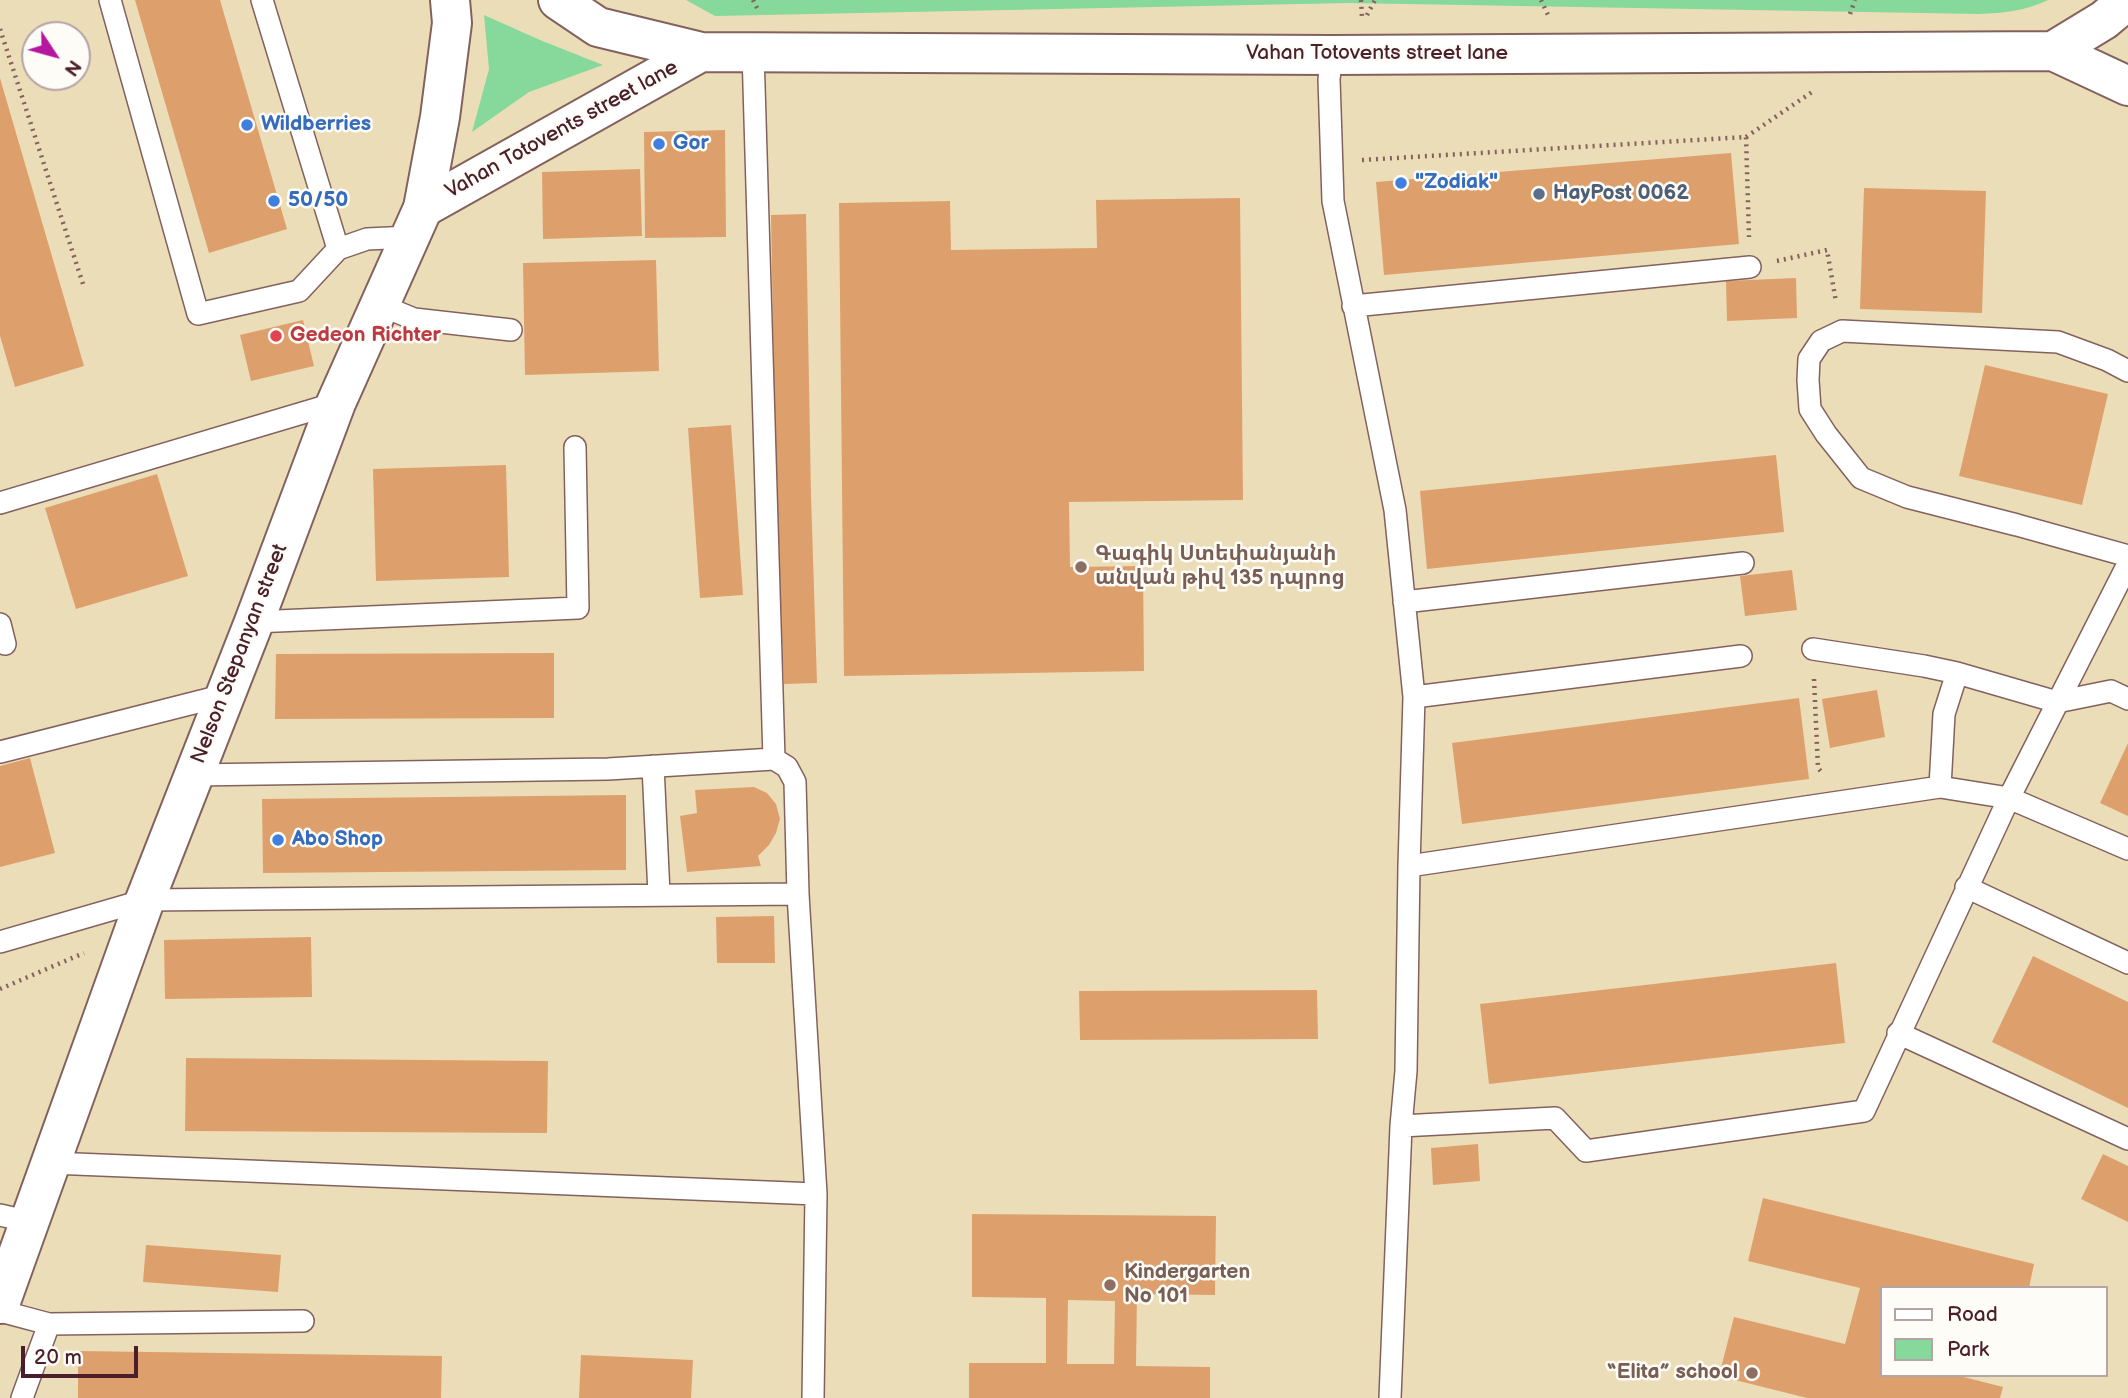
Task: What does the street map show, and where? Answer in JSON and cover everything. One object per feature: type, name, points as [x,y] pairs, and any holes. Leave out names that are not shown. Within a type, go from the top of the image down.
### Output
[{"type":"street","name":"Nelson Stepanyan street","points":[[0,1304],[15,1218],[51,1163],[145,900],[337,403],[416,222],[440,117],[452,23],[450,0]]},
{"type":"street","name":"Vahan Totovents street lane","points":[[558,0],[598,27],[701,52],[1332,55],[2053,51],[2128,86]]},
{"type":"street","points":[[2053,51],[2104,20],[2128,0]]},
{"type":"street","name":"Vahan Totovents street lane","points":[[416,222],[701,52]]},
{"type":"lane","points":[[110,0],[198,314],[299,291],[338,250],[416,222]]},
{"type":"lane","points":[[262,0],[338,250]]},
{"type":"lane","points":[[753,52],[774,759]]},
{"type":"lane","points":[[1332,55],[1329,79],[1333,201],[1395,510],[1414,697],[1406,1072],[1401,1126],[1390,1398]]},
{"type":"lane","points":[[1353,306],[1750,267]]},
{"type":"lane","points":[[380,305],[414,319],[511,330]]},
{"type":"lane","points":[[2128,371],[2107,360],[2058,342],[1842,331],[1821,341],[1809,359],[1808,380],[1810,409],[1861,478],[1907,497],[2128,556]]},
{"type":"lane","points":[[0,503],[337,403]]},
{"type":"lane","points":[[254,622],[579,608],[575,447]]},
{"type":"lane","points":[[1404,602],[1743,563]]},
{"type":"lane","points":[[1401,1126],[1555,1118],[1586,1151],[1864,1111],[2008,798],[2128,564]]},
{"type":"lane","points":[[1812,649],[1957,673],[2057,702],[2110,691],[2128,699]]},
{"type":"lane","points":[[1414,697],[1741,656]]},
{"type":"lane","points":[[1940,787],[1944,714],[1957,673]]},
{"type":"lane","points":[[0,752],[225,695]]},
{"type":"lane","points":[[193,775],[653,766],[774,759],[787,767],[794,782],[816,1194],[813,1398]]},
{"type":"lane","points":[[653,766],[659,894]]},
{"type":"lane","points":[[1409,866],[1847,803],[1940,787],[2008,798],[2128,849]]},
{"type":"lane","points":[[1966,887],[2128,963]]},
{"type":"lane","points":[[0,942],[145,900],[798,894]]},
{"type":"lane","points":[[1899,1033],[2128,1139]]},
{"type":"lane","points":[[51,1163],[816,1194]]},
{"type":"lane","points":[[0,1311],[49,1324],[303,1321]]},
{"type":"lane","points":[[22,1398],[49,1324]]},
{"type":"path","points":[[1355,0],[1361,3]]},
{"type":"path","points":[[0,29],[83,284]]},
{"type":"path","points":[[1332,161],[1746,138],[1817,89]]},
{"type":"path","points":[[1746,138],[1750,267],[1827,250],[1842,331]]},
{"type":"path","points":[[1812,649],[1818,768],[1847,803]]},
{"type":"path","points":[[0,989],[88,951]]},
{"type":"green space","points":[[686,0],[2048,0],[2014,11],[1979,14],[1349,3],[715,16]]},
{"type":"green space","points":[[484,15],[603,65],[529,92],[472,132],[489,69]]},
{"type":"building","points":[[135,0],[220,0],[287,229],[209,253]]},
{"type":"building","points":[[0,78],[84,366],[15,387],[0,336]]},
{"type":"building","points":[[725,130],[726,237],[645,238],[644,132]]},
{"type":"building","points":[[1731,153],[1739,244],[1384,275],[1376,182]]},
{"type":"building","points":[[640,169],[642,236],[543,239],[542,172]]},
{"type":"building","points":[[1864,188],[1986,191],[1982,313],[1860,309]]},
{"type":"building","points":[[1240,198],[1243,500],[1069,502],[1070,567],[1143,566],[1144,671],[844,676],[839,203],[950,201],[951,250],[1097,248],[1096,200]]},
{"type":"building","points":[[806,214],[817,683],[784,684],[776,495],[771,215]]},
{"type":"building","points":[[656,260],[659,371],[525,375],[523,263]]},
{"type":"building","points":[[1796,278],[1797,318],[1727,321],[1726,281]]},
{"type":"building","points":[[303,320],[314,366],[251,381],[240,335]]},
{"type":"building","points":[[1985,365],[2108,394],[2082,505],[1959,476]]},
{"type":"building","points":[[731,425],[743,595],[700,598],[688,428]]},
{"type":"building","points":[[1776,455],[1784,532],[1427,569],[1420,491]]},
{"type":"building","points":[[506,465],[509,577],[376,581],[373,469]]},
{"type":"building","points":[[157,474],[188,576],[76,609],[45,508]]},
{"type":"building","points":[[1792,570],[1797,610],[1745,616],[1740,576]]},
{"type":"building","points":[[554,653],[554,718],[275,719],[276,654]]},
{"type":"building","points":[[1877,690],[1885,737],[1830,748],[1822,699]]},
{"type":"building","points":[[1799,698],[1809,779],[1462,824],[1452,743]]},
{"type":"building","points":[[2128,743],[2128,816],[2100,803]]},
{"type":"building","points":[[30,758],[55,853],[0,867],[0,766]]},
{"type":"building","points":[[754,787],[767,793],[776,804],[780,819],[769,845],[758,856],[761,866],[687,872],[680,816],[697,813],[695,790]]},
{"type":"building","points":[[626,795],[626,870],[263,873],[262,799]]},
{"type":"building","points":[[774,916],[775,963],[717,963],[716,917]]},
{"type":"building","points":[[311,937],[312,997],[165,999],[164,940]]},
{"type":"building","points":[[2033,956],[2128,1002],[2128,1108],[1992,1042]]},
{"type":"building","points":[[1836,963],[1845,1043],[1489,1084],[1480,1004]]},
{"type":"building","points":[[1317,990],[1318,1039],[1080,1040],[1079,991]]},
{"type":"building","points":[[186,1058],[548,1061],[547,1133],[185,1131]]},
{"type":"building","points":[[1478,1144],[1480,1181],[1433,1185],[1431,1148]]},
{"type":"building","points":[[2103,1154],[2128,1166],[2128,1222],[2081,1199]]},
{"type":"building","points":[[1763,1198],[2034,1264],[2029,1286],[1880,1286],[1880,1377],[1964,1377],[2003,1387],[2000,1398],[1807,1398],[1719,1376],[1734,1317],[1845,1344],[1860,1288],[1748,1261]]},
{"type":"building","points":[[972,1214],[1216,1216],[1215,1295],[1137,1294],[1136,1366],[1210,1367],[1210,1398],[969,1398],[969,1363],[1046,1363],[1046,1298],[972,1297]],"holes":[[[1068,1300],[1115,1301],[1114,1364],[1067,1364]]]},
{"type":"building","points":[[146,1245],[281,1255],[278,1292],[143,1282]]},
{"type":"building","points":[[78,1351],[442,1356],[441,1398],[78,1398]]},
{"type":"building","points":[[581,1355],[693,1360],[691,1398],[579,1398]]},
{"type":"place","name":"Wildberries","points":[[247,125]]},
{"type":"place","name":"Gor","points":[[659,144]]},
{"type":"place","name":"\"Zodiak\"","points":[[1401,183]]},
{"type":"place","name":"HayPost 0062","points":[[1539,194]]},
{"type":"place","name":"50/50","points":[[274,201]]},
{"type":"place","name":"Gedeon Richter","points":[[276,336]]},
{"type":"place","name":"Գագիկ Ստեփանյանի անվան թիվ 135 դպրոց","points":[[1081,567]]},
{"type":"place","name":"Abo Shop","points":[[278,840]]},
{"type":"place","name":"Kindergarten No 101","points":[[1110,1285]]},
{"type":"place","name":"“Elita” school","points":[[1752,1373]]}]
